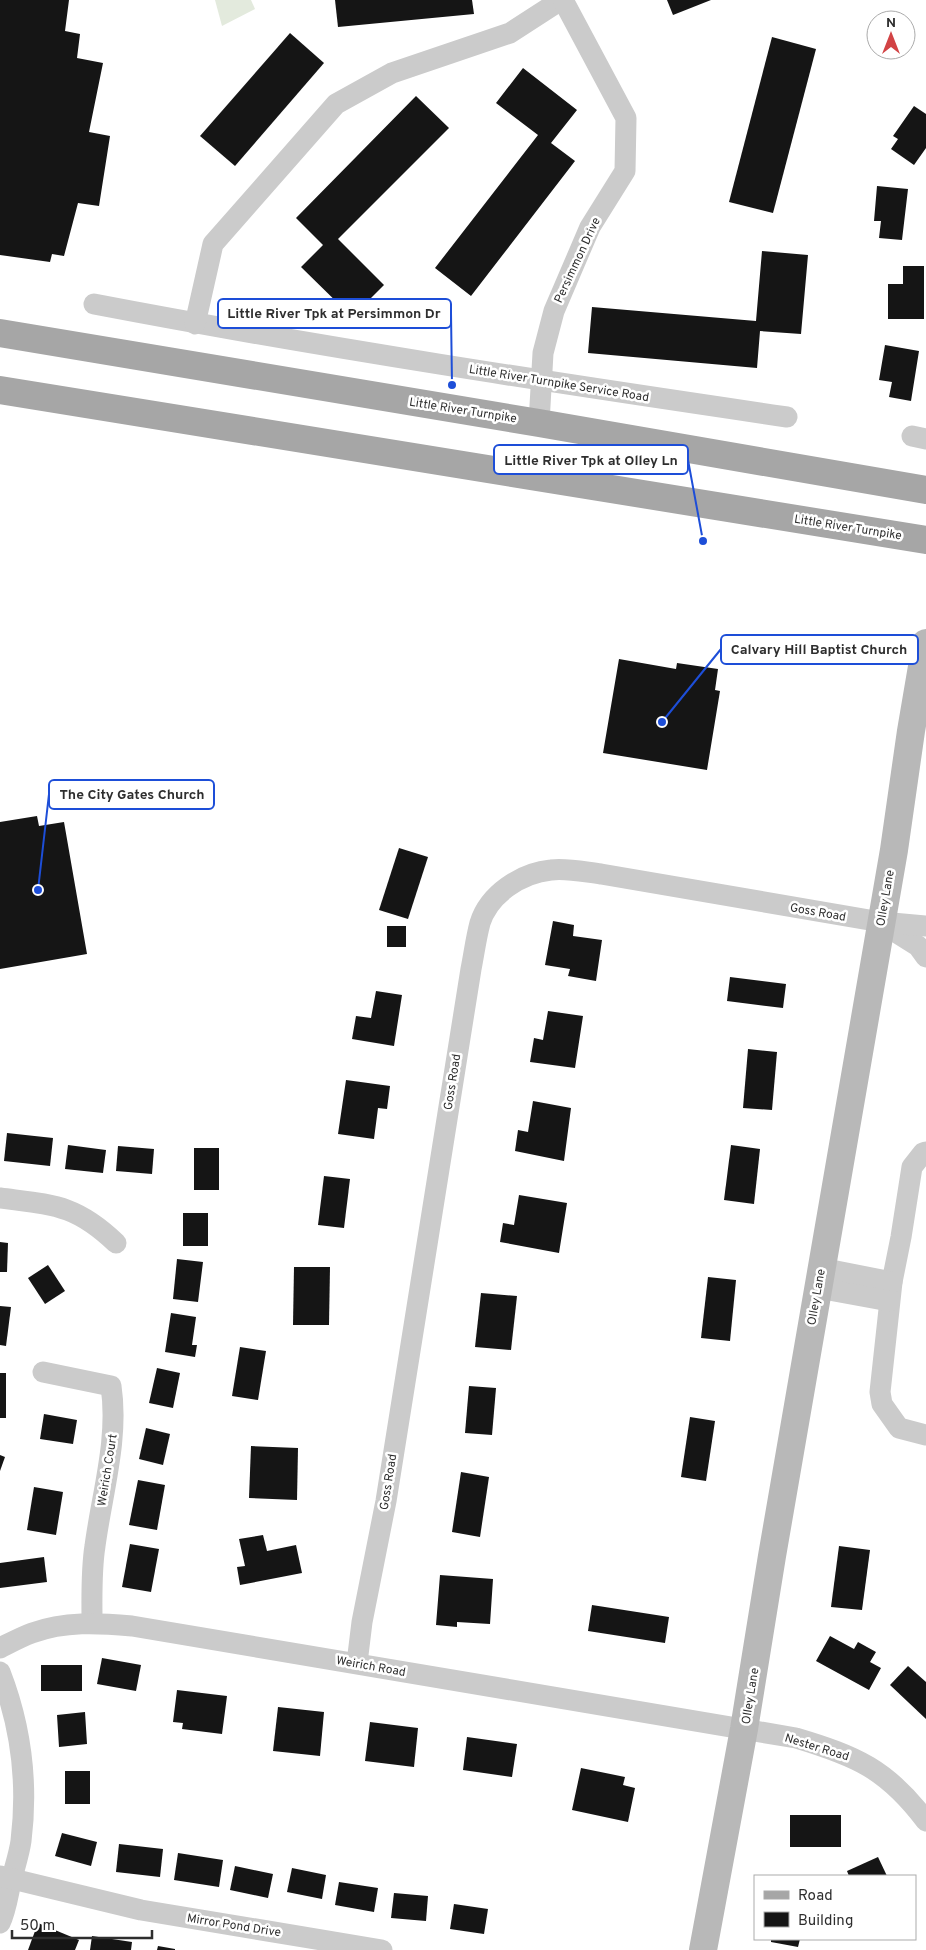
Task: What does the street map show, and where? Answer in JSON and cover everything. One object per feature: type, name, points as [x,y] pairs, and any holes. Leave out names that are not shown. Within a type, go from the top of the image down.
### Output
[{"type":"main road","name":"Little River Turnpike","points":[[0,333],[926,490]]},
{"type":"main road","name":"Little River Turnpike","points":[[0,390],[926,540]]},
{"type":"main road","name":"Olley Lane","points":[[703,1950],[744,1728],[881,922],[926,643]]},
{"type":"street","points":[[195,324],[213,244],[336,104],[392,73],[510,33],[562,0]]},
{"type":"street","name":"Persimmon Drive","points":[[539,423],[543,353],[554,310],[590,227],[626,172],[626,118],[562,0]]},
{"type":"street","name":"Little River Turnpike Service Road","points":[[94,304],[195,324],[541,381],[787,417]]},
{"type":"street","name":"Goss Road","points":[[357,1663],[362,1622],[386,1501],[471,969],[480,922],[497,895],[514,882],[531,874],[550,870],[563,870],[601,874],[881,922],[926,926]]},
{"type":"street","points":[[881,922],[918,946],[926,957]]},
{"type":"street","points":[[926,1152],[923,1153],[912,1167],[901,1238],[890,1291],[880,1392],[882,1404],[899,1428],[926,1435]]},
{"type":"street","points":[[0,1198],[57,1206],[75,1212],[99,1227],[116,1243]]},
{"type":"street","points":[[820,1278],[890,1291]]},
{"type":"street","name":"Weirich Court","points":[[43,1372],[110,1386],[114,1425],[94,1547],[92,1622]]},
{"type":"street","name":"Weirich Road","points":[[0,1648],[32,1633],[70,1624],[92,1622],[132,1626],[357,1663],[463,1683],[744,1728]]},
{"type":"street","points":[[0,1672],[14,1717],[20,1745],[24,1806],[20,1843],[6,1877],[0,1923]]},
{"type":"street","name":"Nester Road","points":[[744,1728],[796,1738],[838,1751],[856,1759],[887,1778],[912,1802],[926,1821]]},
{"type":"street","name":"Mirror Pond Drive","points":[[6,1877],[141,1910],[382,1950]]},
{"type":"shaded area","points":[[215,0],[251,0],[255,9],[222,26]]},
{"type":"building","points":[[0,0],[69,0],[65,31],[80,34],[77,58],[103,63],[89,132],[110,136],[99,206],[78,203],[64,256],[52,254],[50,262],[0,255]]},
{"type":"building","points":[[335,0],[472,0],[474,14],[338,27]]},
{"type":"building","points":[[667,0],[711,0],[673,15]]},
{"type":"building","points":[[290,33],[324,63],[235,166],[200,136]]},
{"type":"building","points":[[772,37],[816,49],[773,213],[729,202]]},
{"type":"building","points":[[523,68],[577,110],[551,143],[575,161],[471,296],[435,268],[538,135],[496,103]]},
{"type":"building","points":[[416,96],[449,128],[338,239],[384,285],[352,317],[301,267],[323,245],[296,218]]},
{"type":"building","points":[[914,106],[926,114],[926,148],[914,165],[891,149],[898,139],[893,136]]},
{"type":"building","points":[[877,186],[908,189],[902,240],[879,238],[881,221],[874,221]]},
{"type":"building","points":[[762,251],[808,255],[801,334],[760,331],[757,368],[588,353],[592,307],[756,321]]},
{"type":"building","points":[[903,266],[924,266],[924,319],[888,319],[888,284],[903,284]]},
{"type":"building","points":[[885,345],[919,351],[911,401],[889,397],[892,382],[879,380]]},
{"type":"building","points":[[619,659],[676,669],[677,663],[718,669],[715,690],[720,691],[707,770],[603,753]]},
{"type":"building","points":[[37,816],[39,826],[64,822],[87,954],[0,969],[0,822]]},
{"type":"building","points":[[399,848],[428,857],[408,919],[379,910]]},
{"type":"building","points":[[553,921],[574,925],[573,936],[602,940],[596,981],[568,976],[570,969],[545,965]]},
{"type":"building","points":[[387,926],[406,926],[406,947],[387,947]]},
{"type":"building","points":[[730,977],[786,984],[783,1008],[727,1001]]},
{"type":"building","points":[[376,991],[402,995],[394,1046],[352,1039],[356,1016],[371,1018]]},
{"type":"building","points":[[548,1011],[583,1016],[575,1068],[530,1062],[534,1038],[543,1040]]},
{"type":"building","points":[[748,1049],[777,1052],[772,1110],[743,1108]]},
{"type":"building","points":[[346,1080],[390,1086],[387,1109],[378,1108],[374,1139],[338,1134]]},
{"type":"building","points":[[533,1101],[571,1108],[564,1161],[515,1151],[518,1130],[528,1132]]},
{"type":"building","points":[[7,1133],[53,1138],[50,1166],[4,1161]]},
{"type":"building","points":[[68,1145],[106,1150],[103,1173],[65,1169]]},
{"type":"building","points":[[731,1145],[760,1149],[754,1204],[724,1200]]},
{"type":"building","points":[[118,1146],[154,1149],[152,1174],[116,1171]]},
{"type":"building","points":[[194,1148],[219,1148],[219,1190],[194,1190]]},
{"type":"building","points":[[324,1176],[350,1179],[344,1228],[318,1225]]},
{"type":"building","points":[[519,1195],[567,1203],[559,1253],[500,1242],[503,1223],[514,1225]]},
{"type":"building","points":[[183,1213],[208,1213],[208,1246],[183,1246]]},
{"type":"building","points":[[0,1242],[8,1243],[7,1272],[0,1272]]},
{"type":"building","points":[[177,1259],[203,1262],[198,1302],[173,1299]]},
{"type":"building","points":[[48,1265],[65,1291],[45,1304],[28,1278]]},
{"type":"building","points":[[294,1267],[330,1267],[329,1325],[293,1325]]},
{"type":"building","points":[[708,1277],[736,1280],[730,1341],[701,1338]]},
{"type":"building","points":[[481,1293],[517,1296],[511,1350],[475,1347]]},
{"type":"building","points":[[0,1306],[11,1307],[6,1346],[0,1345]]},
{"type":"building","points":[[171,1313],[196,1317],[192,1345],[197,1345],[195,1357],[165,1352]]},
{"type":"building","points":[[240,1347],[266,1351],[258,1400],[232,1396]]},
{"type":"building","points":[[157,1368],[180,1373],[173,1408],[149,1403]]},
{"type":"building","points":[[0,1373],[6,1373],[6,1418],[0,1418]]},
{"type":"building","points":[[469,1386],[496,1388],[492,1435],[465,1433]]},
{"type":"building","points":[[44,1414],[77,1420],[73,1444],[40,1439]]},
{"type":"building","points":[[690,1417],[715,1421],[706,1481],[681,1477]]},
{"type":"building","points":[[146,1428],[170,1434],[163,1465],[139,1459]]},
{"type":"building","points":[[251,1446],[298,1448],[297,1500],[249,1498]]},
{"type":"building","points":[[0,1455],[5,1457],[0,1471]]},
{"type":"building","points":[[461,1472],[489,1477],[480,1537],[452,1532]]},
{"type":"building","points":[[138,1480],[165,1485],[157,1530],[129,1525]]},
{"type":"building","points":[[34,1487],[63,1492],[56,1535],[27,1530]]},
{"type":"building","points":[[263,1535],[267,1551],[296,1545],[302,1573],[240,1585],[237,1567],[245,1566],[239,1539]]},
{"type":"building","points":[[130,1544],[159,1549],[151,1592],[122,1587]]},
{"type":"building","points":[[839,1546],[870,1550],[862,1610],[831,1607]]},
{"type":"building","points":[[44,1557],[47,1582],[0,1588],[0,1563]]},
{"type":"building","points":[[440,1575],[493,1579],[490,1624],[457,1622],[457,1627],[436,1625]]},
{"type":"building","points":[[592,1605],[669,1617],[665,1643],[588,1631]]},
{"type":"building","points":[[830,1636],[854,1649],[858,1642],[876,1652],[870,1662],[881,1668],[869,1690],[816,1661]]},
{"type":"building","points":[[102,1658],[141,1665],[136,1691],[97,1684]]},
{"type":"building","points":[[41,1665],[82,1665],[82,1691],[41,1691]]},
{"type":"building","points":[[908,1666],[926,1682],[926,1719],[890,1685]]},
{"type":"building","points":[[177,1690],[227,1696],[222,1734],[182,1729],[183,1723],[173,1722]]},
{"type":"building","points":[[278,1707],[324,1712],[320,1756],[273,1751]]},
{"type":"building","points":[[85,1712],[87,1744],[59,1747],[57,1715]]},
{"type":"building","points":[[370,1722],[418,1728],[414,1767],[365,1761]]},
{"type":"building","points":[[467,1737],[517,1744],[512,1777],[463,1770]]},
{"type":"building","points":[[581,1768],[625,1777],[623,1785],[635,1788],[628,1822],[572,1810]]},
{"type":"building","points":[[65,1771],[90,1771],[90,1804],[65,1804]]},
{"type":"building","points":[[790,1815],[841,1815],[841,1847],[790,1847]]},
{"type":"building","points":[[62,1833],[97,1842],[91,1866],[55,1856]]},
{"type":"building","points":[[119,1844],[163,1849],[160,1877],[116,1872]]},
{"type":"building","points":[[178,1853],[223,1860],[219,1887],[174,1880]]},
{"type":"building","points":[[878,1857],[887,1875],[849,1875],[847,1871]]},
{"type":"building","points":[[235,1866],[273,1874],[268,1898],[230,1890]]},
{"type":"building","points":[[292,1868],[326,1875],[322,1899],[287,1892]]},
{"type":"building","points":[[339,1882],[378,1888],[374,1912],[335,1905]]},
{"type":"building","points":[[394,1893],[428,1896],[426,1921],[391,1918]]},
{"type":"building","points":[[454,1904],[488,1909],[484,1934],[450,1929]]},
{"type":"building","points":[[38,1923],[79,1940],[75,1950],[28,1950]]},
{"type":"building","points":[[92,1936],[132,1942],[131,1950],[90,1950]]},
{"type":"building","points":[[771,1940],[800,1940],[798,1947],[771,1942]]},
{"type":"building","points":[[158,1946],[175,1949],[175,1950],[157,1950]]},
{"type":"place","name":"Little River Tpk at Persimmon Dr","points":[[452,385]]},
{"type":"place","name":"Little River Tpk at Olley Ln","points":[[703,541]]},
{"type":"place","name":"Calvary Hill Baptist Church","points":[[662,722]]},
{"type":"place","name":"The City Gates Church","points":[[38,890]]}]
